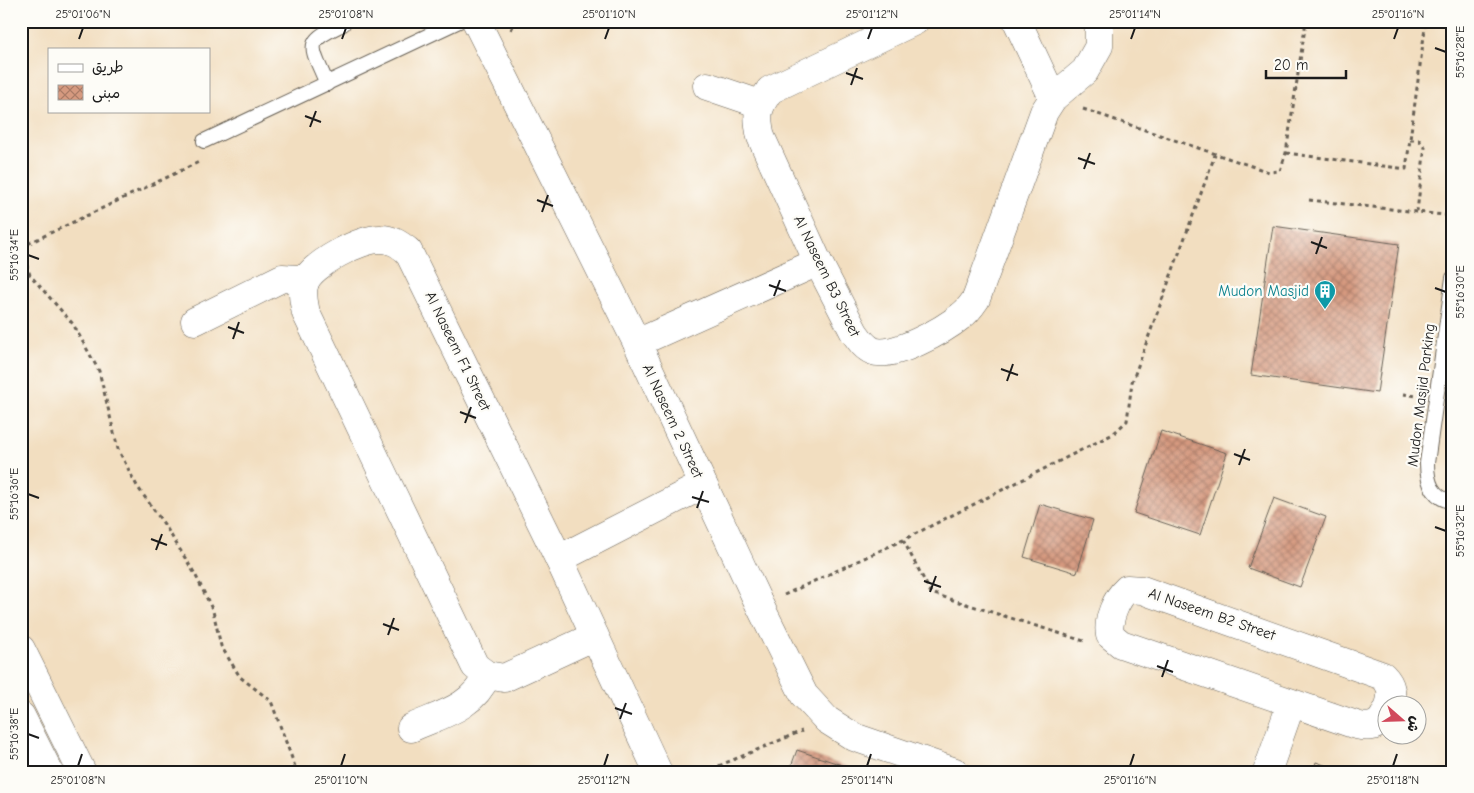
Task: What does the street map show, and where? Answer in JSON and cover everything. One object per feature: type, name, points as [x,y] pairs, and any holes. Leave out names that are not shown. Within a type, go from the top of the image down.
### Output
[{"type":"main road","name":"Al Naseem 2 Street","points":[[476,21],[637,343],[760,606],[804,695],[828,720],[854,737],[955,772]]},
{"type":"main road","points":[[707,86],[760,104],[770,90],[915,21]]},
{"type":"main road","points":[[1017,21],[1053,98]]},
{"type":"main road","name":"Al Naseem B3 Street","points":[[760,104],[757,120],[761,137],[818,262],[860,342],[872,351],[886,353],[900,349],[962,316],[976,299],[1039,124],[1053,98],[1085,71],[1099,46],[1099,21]]},
{"type":"main road","name":"Al Naseem F1 Street","points":[[305,282],[315,268],[364,242],[379,238],[395,241],[408,251],[559,559],[658,772]]},
{"type":"main road","points":[[637,343],[818,262]]},
{"type":"main road","points":[[195,321],[282,278],[298,279],[305,282],[302,297],[306,313],[475,666],[487,675],[504,678],[595,636]]},
{"type":"main road","points":[[559,559],[703,485]]},
{"type":"main road","name":"Al Naseem B2 Street","points":[[1114,641],[1109,628],[1118,600],[1127,589],[1135,588],[1383,676],[1389,682],[1391,696]]},
{"type":"main road","points":[[1114,641],[1291,704],[1365,728],[1376,725]]},
{"type":"main road","points":[[21,649],[82,772]]},
{"type":"main road","points":[[411,728],[472,700],[482,688],[487,675]]},
{"type":"main road","points":[[1267,772],[1291,704]]},
{"type":"main road","points":[[21,716],[49,772]]},
{"type":"lane","points":[[204,141],[458,21]]},
{"type":"lane","points":[[327,84],[315,53],[315,41],[318,36],[343,24]]},
{"type":"lane","name":"Mudon Masjid Parking","points":[[1453,278],[1427,463],[1427,478],[1433,491],[1445,500],[1453,502]]},
{"type":"path","points":[[1053,98],[1215,155],[1269,172],[1280,171],[1286,153],[1306,21]]},
{"type":"path","points":[[1286,153],[1406,169],[1427,21],[1453,26]]},
{"type":"path","points":[[1410,140],[1419,140],[1425,147],[1417,211]]},
{"type":"path","points":[[760,606],[902,540],[1113,434],[1127,421],[1132,382],[1215,155]]},
{"type":"path","points":[[1309,200],[1453,216]]},
{"type":"path","points":[[21,248],[30,275],[72,324],[98,371],[118,449],[137,486],[166,527],[195,574],[214,611],[221,646],[240,677],[271,701],[298,772]]},
{"type":"path","points":[[902,540],[931,593],[1079,641],[1100,643],[1114,641]]},
{"type":"path","points":[[704,772],[828,720]]},
{"type":"building","name":"Mudon Masjid","points":[[1273,226],[1399,244],[1377,393],[1251,375]]},
{"type":"building","points":[[1161,431],[1227,453],[1200,535],[1134,513]]},
{"type":"building","points":[[1274,498],[1326,517],[1300,587],[1248,568]]},
{"type":"building","points":[[1040,504],[1093,520],[1077,573],[1024,557]]},
{"type":"building","points":[[797,750],[860,771],[860,772],[789,772]]},
{"type":"building","points":[[1316,762],[1344,772],[1313,772]]},
{"type":"place","name":"Mudon Masjid","points":[[1325,310]]}]
